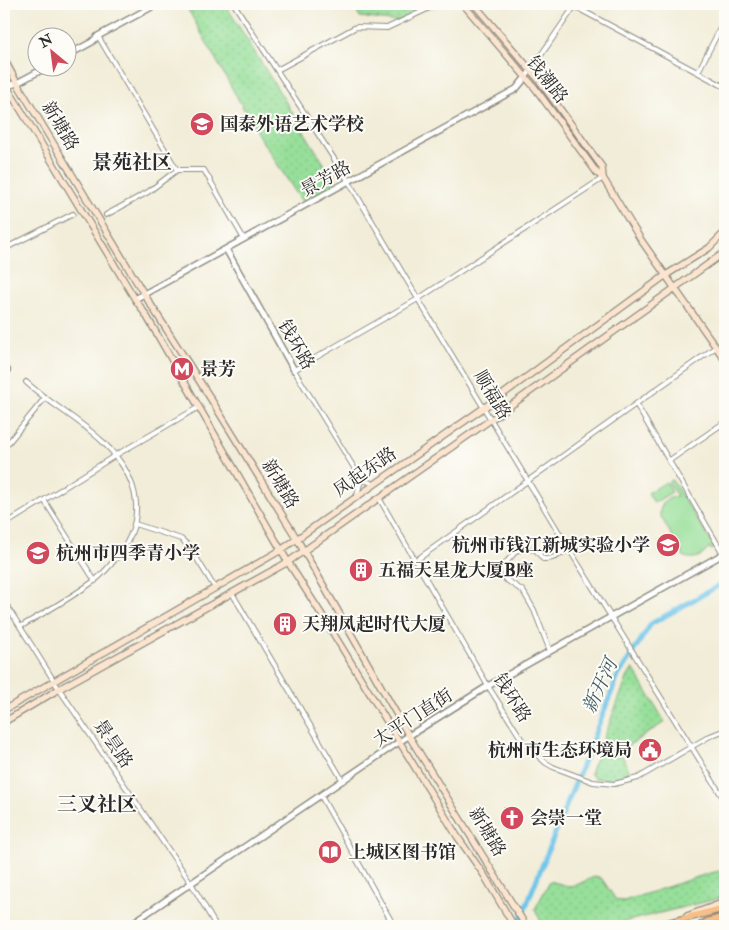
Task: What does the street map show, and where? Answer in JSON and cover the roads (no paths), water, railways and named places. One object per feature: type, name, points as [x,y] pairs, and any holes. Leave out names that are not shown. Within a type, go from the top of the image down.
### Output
[{"type":"main road","name":"钱潮路","points":[[463,4],[535,88],[597,173],[603,178],[641,240],[725,360]]},
{"type":"main road","name":"钱潮路","points":[[474,4],[532,71],[602,167],[603,178]]},
{"type":"main road","name":"新塘路","points":[[4,59],[16,83],[144,294],[297,539],[409,736],[525,925]]},
{"type":"main road","name":"新塘路","points":[[4,85],[146,315],[288,562],[514,925]]},
{"type":"main road","name":"凤起东路","points":[[4,710],[281,550],[484,407],[666,275],[709,248],[725,232]]},
{"type":"main road","name":"凤起东路","points":[[4,722],[59,689],[288,562],[491,420],[725,252]]},
{"type":"main road","points":[[678,920],[725,902]]},
{"type":"main road","points":[[656,926],[725,908]]},
{"type":"main road","points":[[700,926],[725,917]]},
{"type":"main road","points":[[716,926],[725,924]]},
{"type":"street","points":[[78,50],[92,42],[98,36],[157,4]]},
{"type":"street","name":"顺福路","points":[[234,4],[349,182],[527,480],[725,801]]},
{"type":"street","points":[[277,70],[356,27],[387,28],[438,4]]},
{"type":"street","points":[[570,4],[576,5],[725,87]]},
{"type":"street","points":[[526,77],[532,71],[576,5]]},
{"type":"street","points":[[698,72],[725,19]]},
{"type":"street","points":[[98,36],[177,170]]},
{"type":"street","points":[[4,85],[16,83],[28,77]]},
{"type":"street","name":"景芳路","points":[[135,299],[516,89],[526,77]]},
{"type":"street","points":[[106,215],[148,192],[177,170],[204,170],[244,239]]},
{"type":"street","points":[[294,370],[418,299],[603,178]]},
{"type":"street","points":[[4,250],[73,214]]},
{"type":"street","name":"钱环路","points":[[226,249],[294,370],[361,479]]},
{"type":"street","points":[[415,561],[716,347]]},
{"type":"street","points":[[20,627],[95,581],[124,550],[135,524],[137,513],[136,494],[128,472],[116,455],[102,441],[58,406],[44,398],[26,382]]},
{"type":"street","points":[[4,448],[44,398]]},
{"type":"street","points":[[636,404],[725,555]]},
{"type":"street","points":[[4,525],[116,455],[199,407]]},
{"type":"street","points":[[670,460],[725,422]]},
{"type":"street","points":[[357,496],[361,479],[374,484]]},
{"type":"street","name":"钱环路","points":[[378,498],[488,686],[524,743],[546,763],[585,779],[603,784],[614,784],[638,778],[710,736],[725,730]]},
{"type":"street","points":[[44,500],[95,581]]},
{"type":"street","points":[[135,524],[181,540],[189,546],[215,588]]},
{"type":"street","points":[[550,651],[534,610],[523,591],[504,578],[503,566],[517,550],[535,549],[542,559],[547,559],[570,549]]},
{"type":"street","name":"太平门直街","points":[[128,926],[399,742],[488,686],[725,555]]},
{"type":"street","points":[[232,593],[343,781]]},
{"type":"street","name":"景昙路","points":[[4,601],[53,680],[192,883],[216,926]]},
{"type":"street","points":[[321,796],[394,926]]},
{"type":"waterway","name":"新开河","points":[[518,926],[618,676],[651,624],[725,582]]},
{"type":"place","name":"国泰外语艺术学校","points":[[202,124]]},
{"type":"place","name":"景芳","points":[[182,369]]},
{"type":"place","name":"杭州市钱江新城实验小学","points":[[668,545]]},
{"type":"place","name":"杭州市四季青小学","points":[[38,553]]},
{"type":"place","name":"五福天星龙大厦B座","points":[[361,570]]},
{"type":"place","name":"天翔凤起时代大厦","points":[[285,624]]},
{"type":"place","name":"杭州市生态环境局","points":[[650,750]]},
{"type":"place","name":"会崇一堂","points":[[512,818]]},
{"type":"place","name":"上城区图书馆","points":[[330,852]]},
{"type":"district","name":"景苑社区","points":[[132,162]]},
{"type":"district","name":"三叉社区","points":[[97,804]]}]
